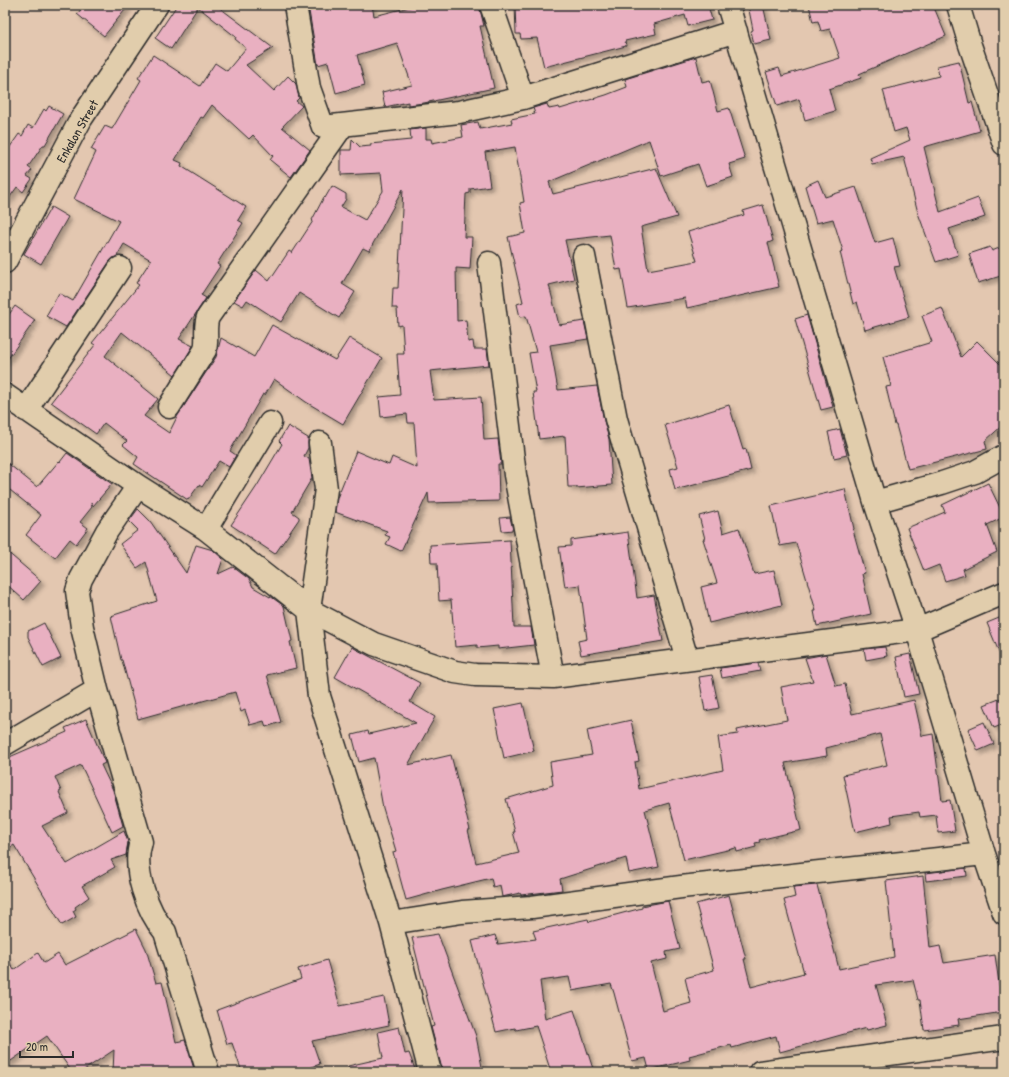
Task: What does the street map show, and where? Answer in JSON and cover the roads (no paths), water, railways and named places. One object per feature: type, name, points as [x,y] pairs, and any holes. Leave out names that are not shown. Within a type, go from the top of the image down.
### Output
[{"type":"street","name":"Enkalon Street","points":[[5,262],[81,119],[157,5]]},
{"type":"street","points":[[295,5],[309,88],[323,127],[459,112],[523,98],[736,31]]},
{"type":"street","points":[[491,5],[523,98]]},
{"type":"street","points":[[728,5],[875,502],[917,630],[984,854],[1004,913]]},
{"type":"street","points":[[958,5],[1004,144]]},
{"type":"street","points":[[169,407],[206,350],[206,321],[208,317],[343,126]]},
{"type":"street","points":[[584,256],[616,419],[687,659]]},
{"type":"street","points":[[488,263],[515,475],[553,677]]},
{"type":"street","points":[[26,410],[120,268]]},
{"type":"street","points":[[5,395],[138,486],[206,529],[309,610],[374,644],[455,672],[475,675],[553,677],[917,630],[1004,593]]},
{"type":"street","points":[[206,529],[270,423]]},
{"type":"street","points":[[320,443],[326,489],[309,610],[319,696],[391,923],[430,1072]]},
{"type":"street","points":[[875,502],[975,472],[1004,456]]},
{"type":"street","points":[[138,486],[107,531],[81,579],[77,591],[82,627],[97,690],[141,842],[138,860],[141,883],[145,898],[159,926],[165,932],[208,1072]]},
{"type":"street","points":[[5,744],[97,690]]},
{"type":"street","points":[[391,923],[462,912],[532,907],[682,887],[984,854]]},
{"type":"street","points":[[760,1072],[1004,1038]]}]
